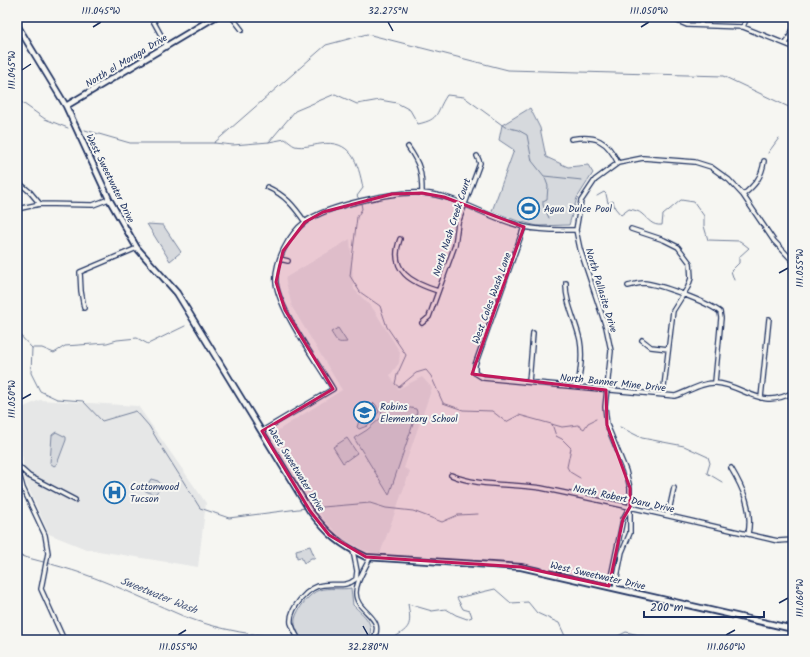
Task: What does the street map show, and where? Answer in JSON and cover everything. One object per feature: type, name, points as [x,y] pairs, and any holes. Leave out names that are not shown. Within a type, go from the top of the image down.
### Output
[{"type":"street","name":"North el Moraga Drive","points":[[151,17],[168,46]]},
{"type":"street","name":"North el Moraga Drive","points":[[66,106],[215,17]]},
{"type":"street","points":[[232,17],[242,30]]},
{"type":"street","points":[[668,17],[679,23],[743,27],[793,47]]},
{"type":"street","points":[[701,17],[701,25]]},
{"type":"street","points":[[743,27],[746,17]]},
{"type":"street","name":"West Sweetwater Drive","points":[[17,25],[66,106],[109,199],[137,248],[177,293],[310,511],[329,535],[353,551],[370,557],[521,566],[793,629]]},
{"type":"street","points":[[786,44],[793,29]]},
{"type":"street","points":[[571,139],[586,137],[594,138],[604,143],[613,152],[618,163]]},
{"type":"street","points":[[408,147],[418,161],[422,175],[422,193]]},
{"type":"street","name":"North Nash Creek Court","points":[[422,323],[429,317],[455,245],[458,223],[480,164],[477,156]]},
{"type":"street","points":[[262,431],[333,389],[282,304],[276,282],[280,259],[293,234],[305,222],[323,212],[392,194],[422,193],[444,197],[464,206],[524,227],[552,230],[576,230],[582,201],[595,180],[618,163],[643,158],[695,162],[711,167],[729,180],[743,195],[774,241],[793,261]]},
{"type":"street","points":[[743,195],[757,184],[763,171],[764,160]]},
{"type":"street","points":[[17,182],[30,192],[40,204]]},
{"type":"street","points":[[267,187],[280,193],[290,202],[305,222]]},
{"type":"street","points":[[17,209],[40,204],[83,206],[94,205],[109,199]]},
{"type":"street","name":"West Coles Wash Lane","points":[[474,374],[475,365],[524,227]]},
{"type":"street","points":[[631,229],[664,240],[678,247],[685,254],[690,263],[691,278],[688,287],[673,311],[663,395]]},
{"type":"street","name":"North Pallasite Drive","points":[[576,230],[580,248],[606,327],[611,351],[605,407],[607,425],[626,471],[630,488],[630,533],[622,552],[615,588]]},
{"type":"street","points":[[400,239],[396,249],[397,259],[404,274],[420,285],[438,291]]},
{"type":"street","points":[[84,308],[81,292],[80,272],[137,248]]},
{"type":"street","points":[[280,259],[288,261]]},
{"type":"street","points":[[566,283],[566,292],[581,342],[582,361],[578,387]]},
{"type":"street","points":[[628,286],[643,283],[656,286],[683,295],[720,312],[722,318],[715,382],[731,386],[761,398],[775,398],[793,392]]},
{"type":"street","points":[[761,398],[769,319]]},
{"type":"street","points":[[530,382],[533,333]]},
{"type":"street","points":[[642,340],[651,347],[668,349]]},
{"type":"street","name":"North Banner Mine Drive","points":[[474,374],[482,378],[675,396],[700,385],[715,382]]},
{"type":"street","points":[[17,466],[29,476],[75,500]]},
{"type":"street","points":[[17,466],[23,488],[45,535],[48,553],[41,589],[64,640]]},
{"type":"street","points":[[731,468],[743,487],[750,521],[748,534]]},
{"type":"street","name":"North Robert Daru Drive","points":[[451,475],[463,480],[538,488],[668,515],[778,541],[793,540]]},
{"type":"street","points":[[668,515],[674,488]]},
{"type":"street","points":[[609,586],[623,519],[630,507]]},
{"type":"street","points":[[299,640],[291,622],[293,611],[306,592],[322,585],[349,584],[356,579],[357,571],[353,551]]},
{"type":"street","points":[[370,557],[365,571],[359,580],[356,591],[357,602],[371,615],[376,624],[376,634],[373,640]]},
{"type":"highlighted area","points":[[422,193],[444,197],[524,227],[472,374],[606,390],[607,425],[630,488],[630,507],[623,519],[609,586],[521,567],[366,557],[329,535],[310,511],[262,431],[333,389],[285,310],[276,282],[283,251],[305,222],[323,212],[392,194]]},
{"type":"shaded area","points":[[530,108],[540,128],[546,157],[568,167],[588,165],[593,173],[577,198],[569,225],[537,226],[515,220],[492,211],[514,150],[499,140],[502,125]]},
{"type":"shaded area","points":[[147,224],[163,225],[181,252],[170,261]]},
{"type":"shaded area","name":"Robins Elementary School","points":[[350,239],[354,289],[374,310],[400,352],[399,363],[390,375],[398,389],[422,377],[432,388],[404,468],[410,471],[380,554],[363,550],[341,537],[324,520],[272,434],[342,390],[292,307],[285,278]]},
{"type":"shaded area","points":[[338,328],[347,342],[338,342],[333,336],[331,332]]},
{"type":"shaded area","name":"Cottonwood Tucson","points":[[40,400],[138,406],[206,503],[198,567],[86,549],[49,534],[25,481],[17,410]]},
{"type":"shaded area","points":[[374,403],[379,412],[367,426],[359,429],[357,427],[360,418]]},
{"type":"shaded area","points":[[385,403],[416,409],[417,412],[389,495],[354,438],[367,430],[382,417],[381,406]]},
{"type":"shaded area","points":[[56,432],[66,437],[66,440],[57,464],[54,466],[50,463],[52,435]]},
{"type":"shaded area","points":[[347,438],[357,453],[343,463],[333,447]]},
{"type":"shaded area","points":[[151,479],[158,481],[163,486],[154,495],[144,490]]},
{"type":"shaded area","points":[[310,546],[315,558],[311,558],[304,563],[301,557],[297,558],[296,550]]},
{"type":"shaded area","points":[[351,588],[353,605],[365,616],[370,624],[371,629],[368,640],[301,640],[296,627],[295,619],[301,606],[308,598],[319,590]]},
{"type":"waterway","points":[[85,130],[130,143],[214,143],[326,45],[367,34],[508,70],[723,76],[793,109]]},
{"type":"waterway","points":[[214,143],[233,145],[269,142],[295,111],[335,94],[357,104],[380,100],[397,103],[410,110],[418,124],[431,120],[437,114],[447,95],[464,97],[505,127],[518,130],[527,135],[532,161],[544,176],[582,180]]},
{"type":"waterway","points":[[17,99],[45,119],[68,128]]},
{"type":"waterway","points":[[768,153],[779,138]]},
{"type":"waterway","points":[[269,142],[285,139],[298,147],[331,143],[346,149],[351,154],[359,169],[363,188],[357,196],[360,200]]},
{"type":"waterway","points":[[545,178],[548,186],[547,199],[543,201],[543,205],[549,218]]},
{"type":"waterway","points":[[597,196],[604,192],[608,203],[613,201],[615,208],[621,215],[629,209],[635,210],[641,213],[653,224],[659,225],[662,225],[663,215],[681,200],[694,202],[704,216],[704,226],[708,240],[740,241],[749,248],[739,257],[739,263],[731,271],[734,280]]},
{"type":"waterway","points":[[361,203],[362,209],[357,217],[350,276],[360,292],[380,306],[387,327],[406,355],[397,375],[395,384],[399,387],[416,373],[426,370],[431,376],[443,403],[463,410],[492,411],[506,422],[519,415],[562,427],[578,425],[584,429],[588,423],[596,419]]},
{"type":"waterway","points":[[17,332],[32,348],[42,348],[54,353],[65,346],[107,343],[117,340],[137,338],[148,344],[185,326]]},
{"type":"waterway","points":[[32,348],[31,373],[40,391],[57,399],[83,401],[102,421],[136,411],[149,426],[161,446]]},
{"type":"waterway","points":[[552,424],[556,436],[562,439],[571,448],[567,467],[570,472],[580,478]]},
{"type":"waterway","points":[[620,427],[642,438],[684,446],[708,457],[710,463],[707,473],[722,482]]},
{"type":"waterway","points":[[163,449],[200,508],[229,518],[306,508]]},
{"type":"waterway","points":[[311,508],[370,503],[386,508],[413,511],[442,522],[458,515],[478,514]]},
{"type":"waterway","name":"Sweetwater Wash","points":[[17,555],[94,578],[197,621],[239,632],[297,638]]},
{"type":"waterway","points":[[390,640],[402,633],[408,626],[410,618],[408,604],[432,611],[446,609],[467,619],[472,617],[470,611],[463,609],[457,598],[495,589],[511,603],[528,602],[537,613],[559,623],[565,636],[588,637],[602,640]]},
{"type":"waterway","points":[[610,640],[626,632],[661,640]]},
{"type":"waterway","name":"Sweetwater Wash","points":[[300,638],[345,640]]},
{"type":"place","name":"Agua Dulce Pool","points":[[529,208]]},
{"type":"place","name":"Robins Elementary School","points":[[365,412]]},
{"type":"place","name":"Cottonwood Tucson","points":[[114,492]]}]
